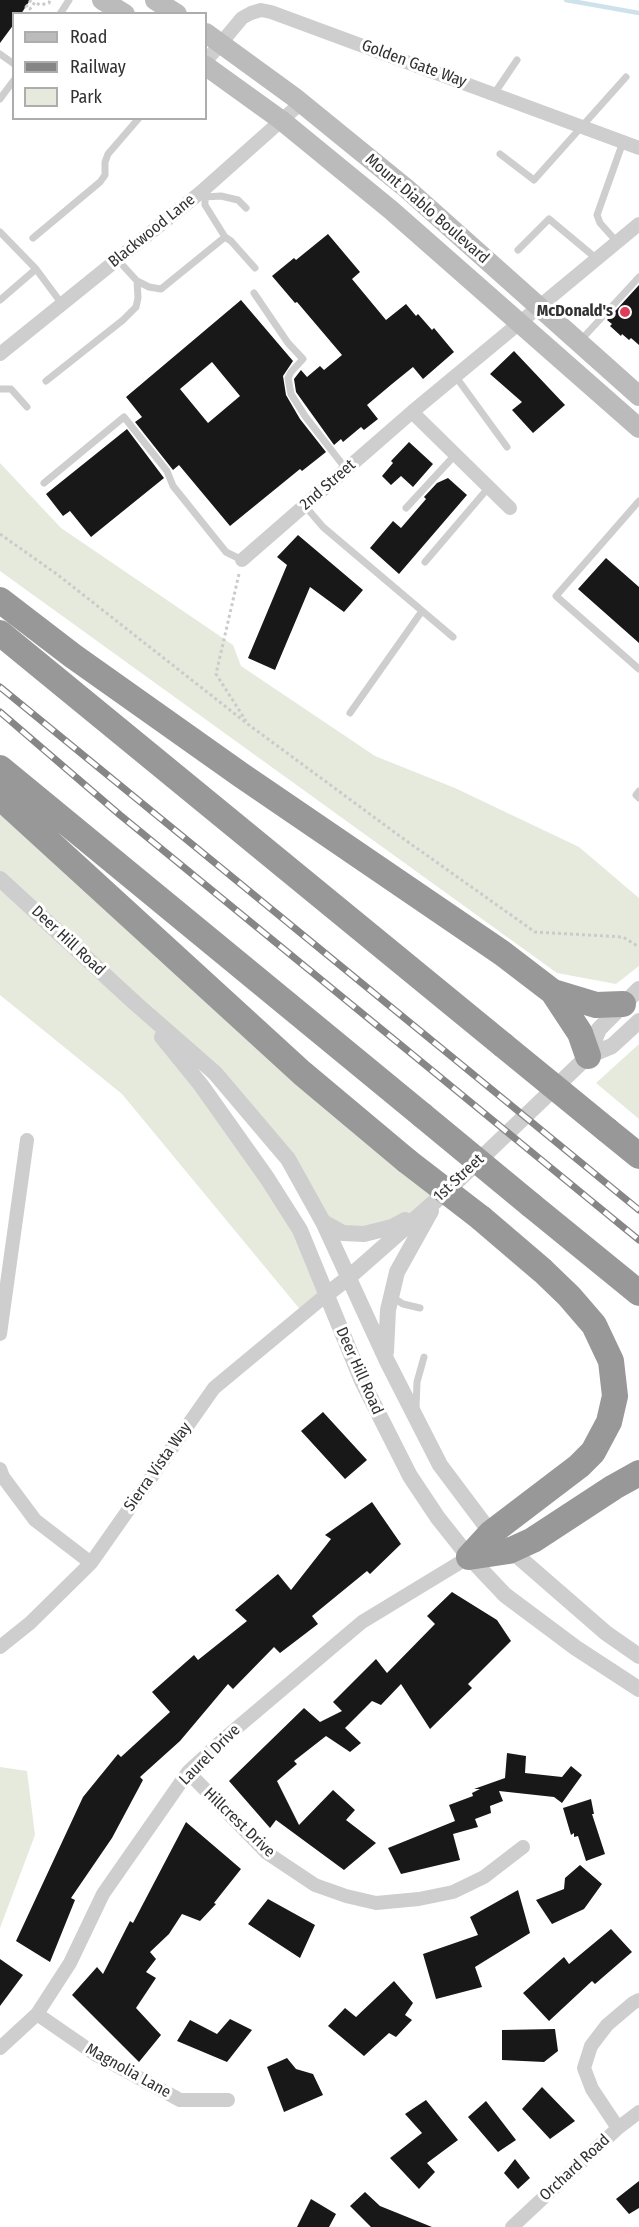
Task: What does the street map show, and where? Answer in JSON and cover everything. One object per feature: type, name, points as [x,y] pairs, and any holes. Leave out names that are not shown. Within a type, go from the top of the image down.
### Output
[{"type":"highway","points":[[0,600],[73,656],[241,776],[502,953],[553,992],[580,1033],[588,1056]]},
{"type":"highway","points":[[0,633],[639,1156]]},
{"type":"highway","points":[[0,768],[639,1293]]},
{"type":"highway","points":[[0,797],[302,1073],[407,1161],[481,1218],[543,1271],[588,1317],[608,1352],[615,1389],[609,1422],[592,1452],[579,1466],[491,1533],[469,1557]]},
{"type":"highway","points":[[553,992],[596,1005],[634,1005]]},
{"type":"highway","points":[[469,1557],[509,1551],[533,1539],[639,1473]]},
{"type":"main road","points":[[102,0],[122,12]]},
{"type":"main road","points":[[154,0],[174,12]]},
{"type":"main road","name":"Mount Diablo Boulevard","points":[[213,38],[301,103],[407,189],[579,343],[634,412]]},
{"type":"main road","name":"Mount Diablo Boulevard","points":[[207,65],[281,120],[391,210],[520,323],[634,412]]},
{"type":"street","name":"Golden Gate Way","points":[[207,60],[213,38],[251,13],[261,10],[271,12],[639,148]]},
{"type":"street","name":"Blackwood Lane","points":[[0,354],[203,194],[301,103]]},
{"type":"street","name":"2nd Street","points":[[242,560],[412,412],[639,224]]},
{"type":"street","points":[[412,412],[510,508]]},
{"type":"street","name":"Deer Hill Road","points":[[0,879],[215,1073],[288,1159],[323,1222],[386,1359],[440,1465],[491,1533],[509,1551],[606,1633],[639,1656]]},
{"type":"street","name":"Deer Hill Road","points":[[135,1003],[201,1085],[267,1178],[300,1230],[362,1381],[410,1476],[438,1518],[469,1557],[505,1595],[576,1648],[639,1689]]},
{"type":"street","name":"1st Street","points":[[588,1056],[599,1029],[634,1005]]},
{"type":"street","name":"1st Street","points":[[326,1295],[431,1205],[588,1056],[612,1046],[634,1005]]},
{"type":"street","points":[[0,1335],[27,1140]]},
{"type":"street","points":[[323,1222],[343,1233],[364,1234],[392,1227],[431,1205]]},
{"type":"street","points":[[386,1359],[385,1338],[397,1272],[431,1205]]},
{"type":"street","name":"Sierra Vista Way","points":[[0,1647],[30,1623],[91,1563],[214,1388],[326,1295]]},
{"type":"street","points":[[0,1469],[3,1478],[35,1520],[91,1563]]},
{"type":"street","name":"Laurel Drive","points":[[0,2048],[37,2014],[70,1963],[103,1894],[188,1772],[362,1622],[469,1557]]},
{"type":"street","name":"Hillcrest Drive","points":[[188,1772],[267,1853],[315,1885],[376,1903],[419,1899],[453,1892],[484,1877],[523,1846]]},
{"type":"street","points":[[618,2128],[592,2089],[584,2068],[591,2046],[607,2025],[639,2000]]},
{"type":"street","name":"Magnolia Lane","points":[[37,2014],[96,2054],[180,2100],[228,2100]]},
{"type":"street","name":"Orchard Road","points":[[512,2227],[618,2128],[639,2112]]},
{"type":"lane","points":[[494,94],[517,60]]},
{"type":"lane","points":[[500,154],[534,180],[626,77]]},
{"type":"lane","points":[[0,99],[12,83]]},
{"type":"lane","points":[[33,238],[100,182],[105,176],[105,162],[108,154],[137,120]]},
{"type":"lane","points":[[617,242],[600,223],[597,215],[623,142]]},
{"type":"lane","points":[[246,208],[238,200],[203,194],[205,205],[225,237],[255,268]]},
{"type":"lane","points":[[518,250],[549,219],[597,259]]},
{"type":"lane","points":[[0,232],[36,269],[62,303]]},
{"type":"lane","points":[[117,260],[137,281],[149,287],[162,289],[225,237]]},
{"type":"lane","points":[[0,300],[36,269]]},
{"type":"lane","points":[[579,343],[639,277]]},
{"type":"lane","points":[[46,381],[131,313],[138,298],[137,281]]},
{"type":"lane","points":[[254,293],[288,343],[303,359],[288,378],[291,394],[304,416],[346,469]]},
{"type":"lane","points":[[456,377],[507,447]]},
{"type":"lane","points":[[0,389],[11,389],[27,407]]},
{"type":"lane","points":[[44,483],[124,417],[167,471],[173,486],[226,552],[242,560]]},
{"type":"lane","points":[[406,508],[455,454]]},
{"type":"lane","points":[[425,562],[489,487]]},
{"type":"lane","points":[[639,501],[556,596],[639,669]]},
{"type":"lane","points":[[304,506],[323,527],[453,637]]},
{"type":"lane","points":[[350,713],[422,611]]},
{"type":"lane","points":[[639,791],[636,795],[639,798]]},
{"type":"lane","points":[[391,1297],[403,1304],[420,1308]]},
{"type":"lane","points":[[416,1420],[417,1383],[424,1357]]},
{"type":"path","points":[[32,0],[26,7],[30,9],[35,2],[40,5],[49,3],[50,0]]},
{"type":"path","points":[[0,534],[58,575],[249,725],[401,837],[536,932],[623,937],[639,947]]},
{"type":"path","points":[[242,560],[216,674],[249,725]]},
{"type":"green space","points":[[0,463],[61,528],[233,645],[241,666],[375,756],[455,788],[579,847],[639,898],[639,966],[616,984],[557,973],[0,571]]},
{"type":"green space","points":[[0,813],[307,1093],[437,1199],[424,1210],[364,1234],[323,1222],[288,1159],[139,1007],[267,1178],[326,1295],[303,1313],[122,1094],[0,995]]},
{"type":"green space","points":[[639,1044],[639,1119],[596,1083]]},
{"type":"green space","points":[[0,1767],[27,1771],[35,1835],[0,1928]]},
{"type":"building","points":[[0,0],[30,0],[22,12],[12,12],[12,27],[0,43]]},
{"type":"building","points":[[328,234],[360,272],[352,279],[386,320],[406,304],[432,330],[434,328],[454,352],[423,379],[413,367],[367,405],[378,419],[364,430],[361,427],[343,442],[341,439],[334,445],[296,392],[294,379],[301,370],[307,377],[320,366],[324,370],[342,355],[272,276]]},
{"type":"building","name":"McDonald's","points":[[639,285],[639,345],[631,338],[629,340],[622,334],[621,336],[607,320]]},
{"type":"building","points":[[241,300],[293,361],[283,376],[286,395],[300,419],[326,452],[302,471],[300,469],[230,526],[179,465],[173,470],[135,422],[142,417],[126,397]],"holes":[[[212,362],[240,396],[208,423],[180,389]]]},
{"type":"building","points":[[514,351],[565,405],[533,433],[512,410],[522,402],[490,374]]},
{"type":"building","points":[[127,429],[164,478],[91,537],[70,511],[63,516],[46,494]]},
{"type":"building","points":[[409,442],[433,464],[413,487],[401,476],[391,485],[382,476],[393,463],[391,461]]},
{"type":"building","points":[[448,478],[467,495],[399,574],[370,548],[393,521],[401,528],[437,483]]},
{"type":"building","points":[[298,535],[363,590],[344,612],[310,587],[275,670],[248,658],[287,565],[277,557]]},
{"type":"building","points":[[606,558],[639,587],[639,643],[578,589]]},
{"type":"building","points":[[323,1412],[367,1460],[345,1479],[301,1431]]},
{"type":"building","points":[[372,1502],[401,1544],[370,1574],[367,1571],[312,1616],[318,1624],[280,1653],[274,1647],[233,1689],[228,1684],[180,1741],[140,1777],[143,1780],[112,1838],[71,1898],[75,1900],[50,1962],[16,1941],[83,1797],[118,1754],[121,1757],[170,1712],[152,1692],[194,1655],[198,1660],[247,1621],[235,1610],[278,1574],[291,1590],[331,1539],[325,1535]]},
{"type":"building","points":[[452,1592],[497,1620],[511,1641],[468,1684],[472,1688],[430,1729],[401,1684],[381,1705],[372,1701],[345,1728],[361,1743],[350,1752],[326,1736],[294,1761],[297,1764],[277,1781],[299,1825],[333,1790],[355,1810],[346,1820],[376,1843],[344,1870],[276,1820],[270,1828],[229,1781],[304,1708],[320,1722],[342,1711],[333,1702],[376,1659],[387,1673],[435,1624],[427,1616]]},
{"type":"building","points":[[507,1753],[526,1756],[525,1773],[562,1777],[571,1766],[582,1775],[562,1803],[554,1797],[499,1791],[503,1801],[490,1806],[491,1813],[475,1819],[478,1827],[453,1834],[460,1860],[401,1874],[388,1848],[455,1821],[449,1805],[473,1796],[472,1793],[480,1789],[474,1789],[505,1778]]},
{"type":"building","points":[[591,1799],[594,1814],[592,1814],[605,1854],[586,1861],[578,1836],[574,1837],[574,1833],[571,1835],[563,1808]]},
{"type":"building","points":[[186,1822],[241,1869],[214,1903],[216,1904],[200,1921],[182,1914],[169,1934],[150,1952],[156,1959],[146,1972],[156,1978],[136,2008],[161,2035],[139,2062],[72,1995],[97,1967],[103,1974],[130,1921],[133,1923]]},
{"type":"building","points":[[580,1865],[602,1884],[584,1909],[552,1924],[536,1900],[564,1889],[565,1878]]},
{"type":"building","points":[[518,1890],[530,1933],[475,1967],[482,1987],[436,1999],[423,1954],[478,1935],[470,1917]]},
{"type":"building","points":[[268,1899],[315,1925],[300,1958],[248,1924]]},
{"type":"building","points":[[611,1929],[632,1952],[595,1984],[592,1981],[549,2021],[523,1993],[564,1957],[569,1964]]},
{"type":"building","points":[[0,1959],[23,1975],[0,2006]]},
{"type":"building","points":[[394,1981],[413,2003],[405,2015],[412,2020],[396,2037],[389,2033],[364,2056],[328,2026],[345,2008],[356,2017]]},
{"type":"building","points":[[230,2019],[252,2030],[227,2062],[177,2041],[190,2020],[217,2034]]},
{"type":"building","points":[[555,2029],[558,2051],[544,2062],[502,2060],[502,2030]]},
{"type":"building","points":[[287,2058],[296,2069],[313,2074],[323,2095],[284,2112],[267,2067]]},
{"type":"building","points":[[542,2087],[575,2121],[550,2139],[522,2109]]},
{"type":"building","points":[[426,2100],[458,2140],[427,2163],[435,2172],[419,2189],[390,2158],[422,2133],[405,2114]]},
{"type":"building","points":[[486,2101],[516,2140],[498,2152],[468,2117]]},
{"type":"building","points":[[515,2159],[530,2178],[518,2189],[504,2173]]},
{"type":"building","points":[[639,2181],[639,2208],[629,2214],[616,2199]]},
{"type":"building","points":[[365,2192],[380,2206],[432,2227],[371,2227],[350,2206]]},
{"type":"building","points":[[311,2199],[336,2214],[329,2227],[297,2227]]},
{"type":"waterway","points":[[566,0],[639,13]]},
{"type":"railway","points":[[0,687],[639,1210]]},
{"type":"railway","points":[[0,712],[120,815],[639,1240]]},
{"type":"place","name":"McDonald's","points":[[625,312]]}]
